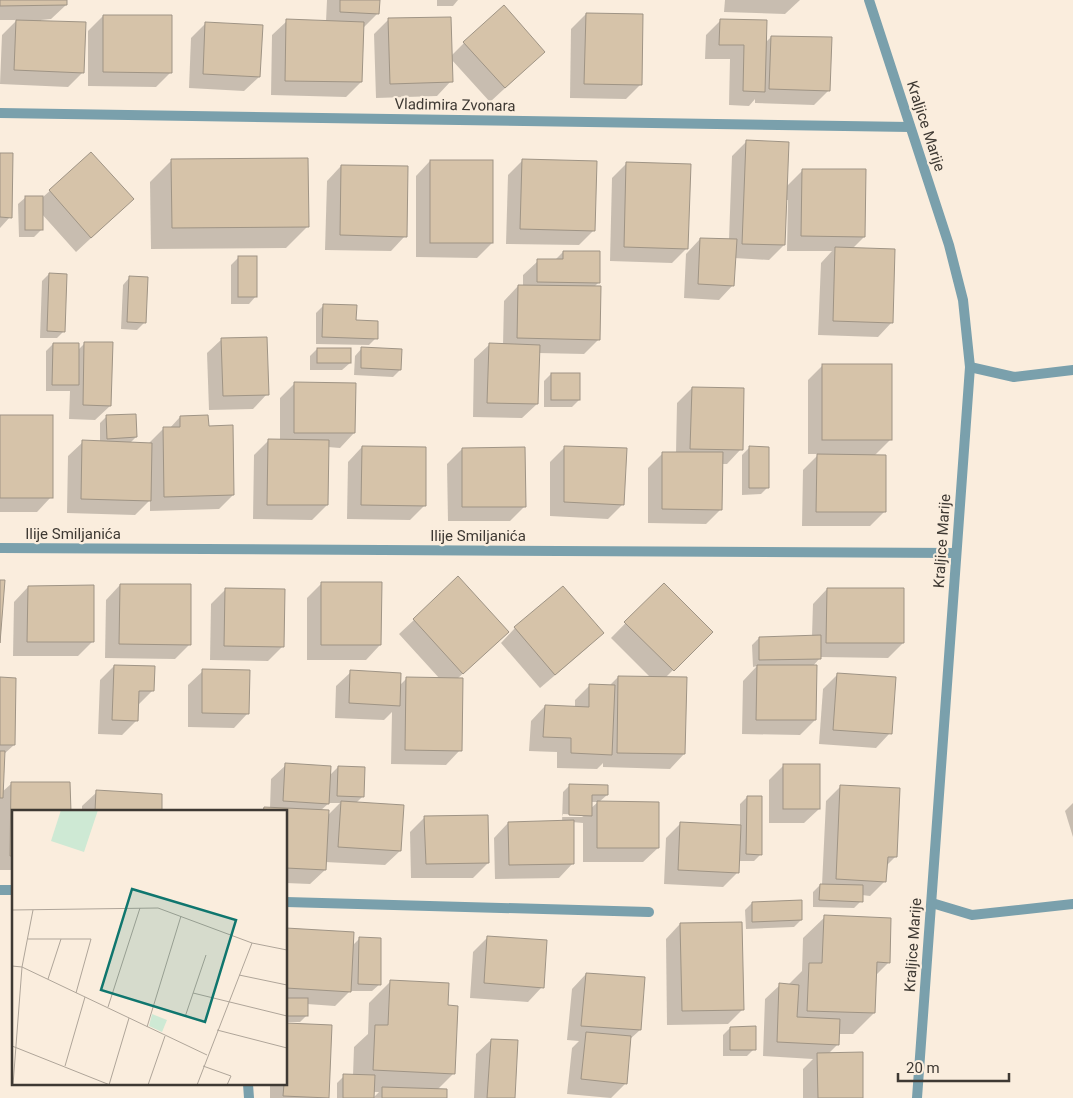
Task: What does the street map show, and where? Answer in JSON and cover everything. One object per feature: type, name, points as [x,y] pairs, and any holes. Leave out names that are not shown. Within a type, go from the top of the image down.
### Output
[{"type":"street","name":"Kraljice Marije","points":[[869,0],[952,254],[963,300],[970,367],[917,1098]]},
{"type":"street","name":"Vladimira Zvonara","points":[[0,113],[910,126]]},
{"type":"street","points":[[970,367],[1014,377],[1073,370]]},
{"type":"street","name":"Ilije Smiljanića","points":[[0,548],[956,553]]},
{"type":"street","points":[[288,902],[649,912]]},
{"type":"street","points":[[932,903],[972,915],[1073,904]]},
{"type":"building","points":[[0,0],[67,0],[67,5],[0,6]]},
{"type":"building","points":[[340,0],[380,0],[379,14],[340,12]]},
{"type":"building","points":[[504,5],[545,52],[505,88],[463,42]]},
{"type":"building","points":[[586,13],[643,14],[642,85],[584,84]]},
{"type":"building","points":[[103,15],[172,15],[172,73],[103,72]]},
{"type":"building","points":[[451,17],[453,82],[390,84],[388,18]]},
{"type":"building","points":[[286,19],[364,22],[362,82],[285,81]]},
{"type":"building","points":[[720,19],[767,20],[765,92],[743,91],[744,45],[719,45]]},
{"type":"building","points":[[16,20],[86,22],[84,73],[14,70]]},
{"type":"building","points":[[205,22],[263,25],[260,77],[203,74]]},
{"type":"building","points":[[771,36],[832,37],[830,91],[769,89]]},
{"type":"building","points":[[746,140],[789,142],[785,245],[742,244]]},
{"type":"building","points":[[91,152],[134,199],[91,238],[49,190]]},
{"type":"building","points":[[0,153],[13,153],[12,218],[0,217]]},
{"type":"building","points":[[308,158],[309,227],[172,228],[171,159]]},
{"type":"building","points":[[522,159],[597,161],[595,231],[520,229]]},
{"type":"building","points":[[430,160],[493,160],[493,243],[430,243]]},
{"type":"building","points":[[626,162],[691,164],[688,249],[624,247]]},
{"type":"building","points":[[341,165],[408,166],[407,237],[340,235]]},
{"type":"building","points":[[802,169],[866,169],[865,237],[801,236]]},
{"type":"building","points":[[25,196],[43,196],[43,230],[25,230]]},
{"type":"building","points":[[700,238],[737,239],[734,286],[698,284]]},
{"type":"building","points":[[835,247],[895,249],[893,323],[833,321]]},
{"type":"building","points":[[563,251],[600,251],[600,283],[537,282],[537,259],[563,259]]},
{"type":"building","points":[[238,256],[257,256],[257,297],[238,297]]},
{"type":"building","points":[[49,273],[67,274],[65,332],[47,331]]},
{"type":"building","points":[[129,276],[148,277],[146,323],[127,322]]},
{"type":"building","points":[[518,285],[601,286],[600,340],[517,338]]},
{"type":"building","points":[[323,304],[357,305],[356,320],[378,321],[378,339],[322,337]]},
{"type":"building","points":[[267,337],[269,395],[223,396],[221,338]]},
{"type":"building","points":[[84,342],[113,342],[111,406],[83,405]]},
{"type":"building","points":[[53,343],[79,343],[79,385],[52,385]]},
{"type":"building","points":[[489,343],[540,345],[538,404],[487,403]]},
{"type":"building","points":[[361,347],[402,349],[401,370],[361,368]]},
{"type":"building","points":[[317,348],[351,348],[351,363],[317,363]]},
{"type":"building","points":[[822,364],[892,364],[892,440],[822,440]]},
{"type":"building","points":[[551,373],[580,373],[580,400],[551,400]]},
{"type":"building","points":[[294,382],[356,383],[355,433],[294,433]]},
{"type":"building","points":[[692,387],[744,388],[743,450],[690,449]]},
{"type":"building","points":[[136,414],[137,437],[107,439],[106,415]]},
{"type":"building","points":[[0,415],[53,415],[53,498],[0,498]]},
{"type":"building","points":[[208,415],[209,426],[233,425],[234,495],[164,497],[163,427],[180,427],[180,416]]},
{"type":"building","points":[[268,439],[329,440],[328,505],[267,505]]},
{"type":"building","points":[[82,440],[152,443],[151,501],[81,499]]},
{"type":"building","points":[[362,446],[426,447],[426,506],[361,505]]},
{"type":"building","points":[[564,446],[627,448],[624,505],[564,502]]},
{"type":"building","points":[[749,446],[769,447],[769,488],[749,488]]},
{"type":"building","points":[[525,447],[526,507],[462,507],[462,448]]},
{"type":"building","points":[[662,452],[723,452],[722,510],[662,509]]},
{"type":"building","points":[[817,454],[886,455],[886,512],[816,512]]},
{"type":"building","points":[[458,576],[509,632],[463,674],[413,619]]},
{"type":"building","points":[[0,580],[5,580],[0,643]]},
{"type":"building","points":[[321,582],[382,582],[381,645],[321,645]]},
{"type":"building","points":[[664,583],[713,632],[674,671],[624,622]]},
{"type":"building","points":[[120,584],[191,584],[191,645],[119,644]]},
{"type":"building","points":[[94,585],[94,642],[27,642],[28,586]]},
{"type":"building","points":[[563,586],[604,633],[555,675],[514,627]]},
{"type":"building","points":[[225,588],[285,589],[284,647],[224,646]]},
{"type":"building","points":[[827,588],[904,588],[904,643],[826,643]]},
{"type":"building","points":[[821,635],[821,659],[759,660],[759,637]]},
{"type":"building","points":[[114,665],[155,666],[154,691],[139,691],[138,721],[112,720]]},
{"type":"building","points":[[757,665],[817,665],[816,720],[756,720]]},
{"type":"building","points":[[202,669],[250,670],[249,714],[202,713]]},
{"type":"building","points":[[350,670],[401,673],[400,706],[349,703]]},
{"type":"building","points":[[837,673],[896,677],[892,734],[833,730]]},
{"type":"building","points":[[618,676],[687,677],[685,754],[617,753]]},
{"type":"building","points":[[0,677],[16,678],[15,745],[0,745]]},
{"type":"building","points":[[406,677],[463,678],[462,751],[405,750]]},
{"type":"building","points":[[589,684],[615,685],[612,755],[571,753],[571,738],[543,737],[545,705],[589,707]]},
{"type":"building","points":[[0,751],[5,751],[3,798],[0,798]]},
{"type":"building","points":[[285,763],[331,766],[329,804],[283,801]]},
{"type":"building","points":[[783,764],[820,764],[820,809],[783,809]]},
{"type":"building","points":[[338,766],[365,767],[364,797],[337,796]]},
{"type":"building","points":[[11,782],[70,782],[71,810],[12,810],[12,856],[10,856]]},
{"type":"building","points":[[569,784],[608,785],[608,795],[592,795],[592,816],[569,815]]},
{"type":"building","points":[[840,785],[900,788],[897,857],[888,857],[886,882],[836,879]]},
{"type":"building","points":[[96,790],[162,794],[162,810],[95,810]]},
{"type":"building","points":[[747,796],[762,796],[762,855],[746,854]]},
{"type":"building","points":[[341,801],[404,805],[401,851],[338,847]]},
{"type":"building","points":[[597,801],[659,802],[659,848],[597,848]]},
{"type":"building","points":[[264,807],[329,810],[326,870],[288,868],[288,810],[263,810]]},
{"type":"building","points":[[488,815],[489,863],[426,864],[424,816]]},
{"type":"building","points":[[574,820],[574,864],[509,865],[508,822]]},
{"type":"building","points":[[680,822],[741,825],[739,873],[678,870]]},
{"type":"building","points":[[820,884],[863,885],[863,902],[819,900]]},
{"type":"building","points":[[802,900],[802,920],[752,922],[752,902]]},
{"type":"building","points":[[824,915],[891,918],[890,963],[877,962],[875,1013],[807,1011],[809,963],[822,963]]},
{"type":"building","points":[[742,922],[744,1010],[682,1011],[680,923]]},
{"type":"building","points":[[288,928],[354,932],[351,992],[288,988]]},
{"type":"building","points":[[487,936],[547,940],[544,988],[484,983]]},
{"type":"building","points":[[359,937],[381,938],[381,985],[358,984]]},
{"type":"building","points":[[586,973],[645,977],[641,1030],[581,1026]]},
{"type":"building","points":[[390,980],[449,983],[448,1005],[458,1006],[455,1074],[373,1070],[375,1025],[388,1025]]},
{"type":"building","points":[[779,983],[799,985],[797,1017],[840,1019],[839,1045],[777,1042]]},
{"type":"building","points":[[288,998],[308,998],[308,1016],[288,1016]]},
{"type":"building","points":[[288,1023],[332,1025],[329,1098],[283,1096],[284,1086],[288,1086]]},
{"type":"building","points":[[756,1026],[756,1050],[730,1050],[730,1027]]},
{"type":"building","points":[[586,1032],[631,1036],[627,1084],[581,1079]]},
{"type":"building","points":[[491,1039],[518,1040],[515,1098],[487,1098]]},
{"type":"building","points":[[863,1052],[863,1098],[818,1098],[817,1053]]},
{"type":"building","points":[[343,1074],[375,1075],[374,1098],[343,1098]]},
{"type":"building","points":[[382,1087],[447,1089],[447,1098],[382,1098]]}]
